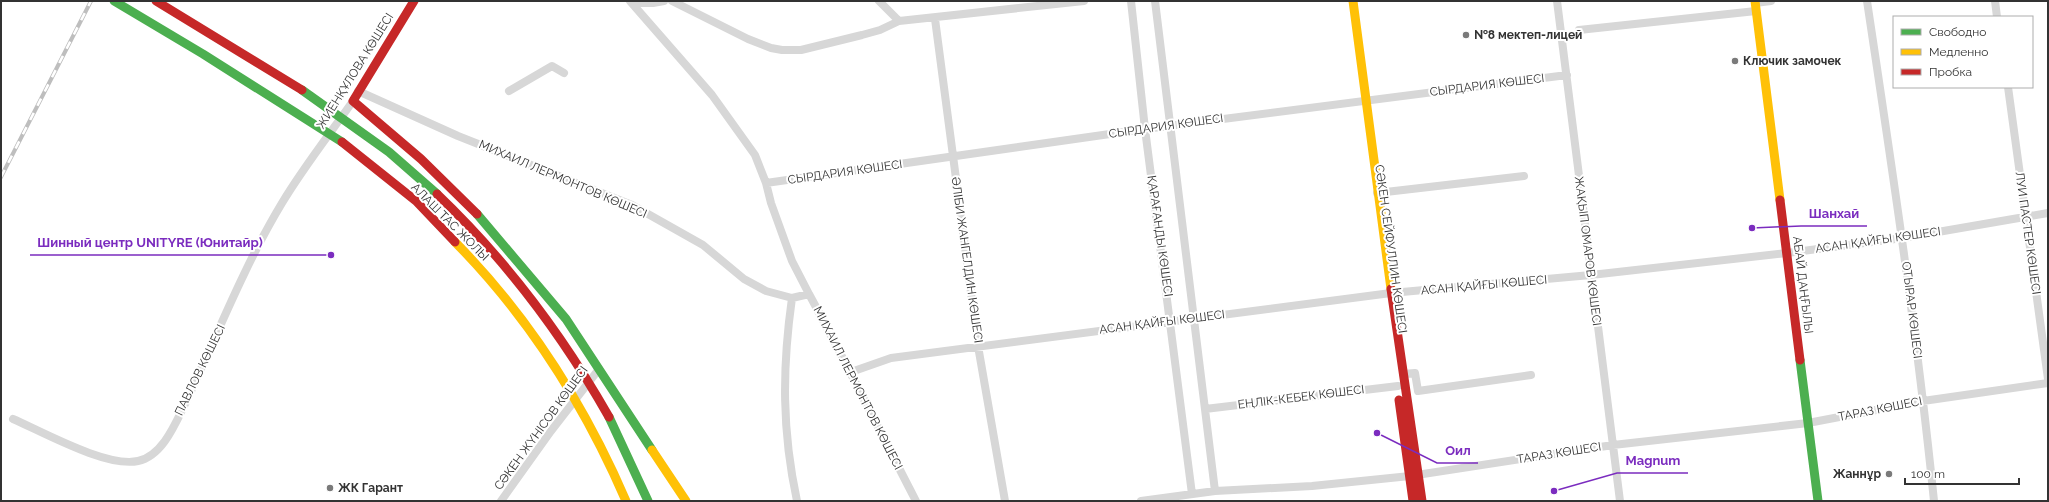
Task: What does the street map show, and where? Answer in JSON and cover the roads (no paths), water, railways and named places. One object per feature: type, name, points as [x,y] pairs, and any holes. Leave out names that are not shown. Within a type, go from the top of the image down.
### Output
[{"type":"street","name":"АЛАШ ТАС ЖОЛЫ","points":[[114,1],[203,54],[339,140],[416,201],[476,263],[529,328],[576,401],[613,471],[626,501]]},
{"type":"street","name":"АЛАШ ТАС ЖОЛЫ","points":[[156,1],[283,78],[345,120],[402,163],[458,214],[515,276],[563,341],[618,436],[648,501]]},
{"type":"street","name":"ЖИЕНҚҰЛОВА КӨШЕСІ","points":[[316,154],[353,101],[414,1]]},
{"type":"street","points":[[631,2],[653,4],[664,1]]},
{"type":"street","points":[[672,1],[748,40],[782,50],[801,50],[862,35],[880,30],[899,21],[935,19],[1084,1]]},
{"type":"street","points":[[879,1],[899,21]]},
{"type":"street","name":"ҚАРАҒАНДЫ КӨШЕСІ","points":[[1131,1],[1145,129],[1171,320],[1192,494]]},
{"type":"street","name":"ҚАРАҒАНДЫ КӨШЕСІ","points":[[1155,1],[1195,317],[1215,491]]},
{"type":"street","name":"СӘКЕН СЕЙФУЛЛИН КӨШЕСІ","points":[[1346,1],[1377,193],[1398,386],[1414,475],[1422,501]]},
{"type":"street","name":"СӘКЕН СЕЙФУЛЛИН КӨШЕСІ","points":[[1353,1],[1362,101],[1388,293],[1403,374],[1414,475],[1413,501]]},
{"type":"street","name":"ЖАҚЫП ОМАРОВ КӨШЕСІ","points":[[1557,1],[1620,501]]},
{"type":"street","points":[[1580,30],[1756,5],[1771,1]]},
{"type":"street","name":"ОТЫРАР КӨШЕСІ","points":[[1867,1],[1903,238],[1924,401],[1934,501]]},
{"type":"street","points":[[1995,1],[1997,16]]},
{"type":"street","points":[[631,2],[712,96],[755,155],[792,260],[809,294]]},
{"type":"street","name":"АБАЙ ДАҢҒЫЛЫ","points":[[1756,5],[1818,501]]},
{"type":"street","name":"ӘЛІБИ ЖАНГЕЛДИН КӨШЕСІ","points":[[935,19],[978,346],[1005,501]]},
{"type":"street","points":[[509,90],[552,66],[564,73]]},
{"type":"street","name":"СЫРДАРИЯ КӨШЕСІ","points":[[766,183],[1145,129],[1566,75]]},
{"type":"street","name":"ЛУИ ПАСТЕР КӨШЕСІ","points":[[2008,88],[2048,379]]},
{"type":"street","name":"МИХАИЛ ЛЕРМОНТОВ КӨШЕСІ","points":[[358,91],[458,136],[632,205],[702,245],[744,279],[766,291],[792,298],[809,294],[851,372],[892,458],[916,501]]},
{"type":"street","points":[[353,101],[379,125],[421,159],[468,205],[566,318],[686,501]]},
{"type":"street","name":"ПАВЛОВ КӨШЕСІ","points":[[13,419],[94,454],[115,461],[138,461],[152,454],[163,444],[184,406],[253,258],[282,202],[316,154]]},
{"type":"street","name":"СӘКЕН СЕЙФУЛЛИН КӨШЕСІ","points":[[1377,193],[1524,176]]},
{"type":"street","name":"АСАН ҚАЙҒЫ КӨШЕСІ","points":[[851,372],[891,358],[1171,320],[1388,293],[1591,275],[1787,253],[1903,238],[2048,213]]},
{"type":"street","points":[[792,298],[787,338],[784,418],[797,501]]},
{"type":"street","name":"СӘКЕН ЖҮНІСОВ КӨШЕСІ","points":[[502,501],[599,369]]},
{"type":"street","points":[[1403,374],[1415,373],[1418,391],[1531,374]]},
{"type":"street","name":"ТАРАЗ КӨШЕСІ","points":[[1141,501],[1215,491],[1312,486],[1414,475],[1613,445],[1808,423],[1924,401],[2048,383]]},
{"type":"street","name":"ЕҢЛІК-КЕБЕК КӨШЕСІ","points":[[1205,409],[1398,386]]},
{"type":"street","points":[[671,478],[693,501]]},
{"type":"railway","points":[[1,177],[91,1]]},
{"type":"place","name":"№8 мектеп-лицей","points":[[1466,35]]},
{"type":"place","name":"Ключик замочек","points":[[1735,61]]},
{"type":"place","name":"Шанхай","points":[[1752,228]]},
{"type":"place","name":"Шинный центр UNITYRE (Юнитайр)","points":[[331,255]]},
{"type":"place","name":"Оил","points":[[1377,433]]},
{"type":"place","name":"Жаннұр","points":[[1889,474]]},
{"type":"place","name":"ЖК Гарант","points":[[330,488]]},
{"type":"place","name":"Magnum","points":[[1554,491]]}]
